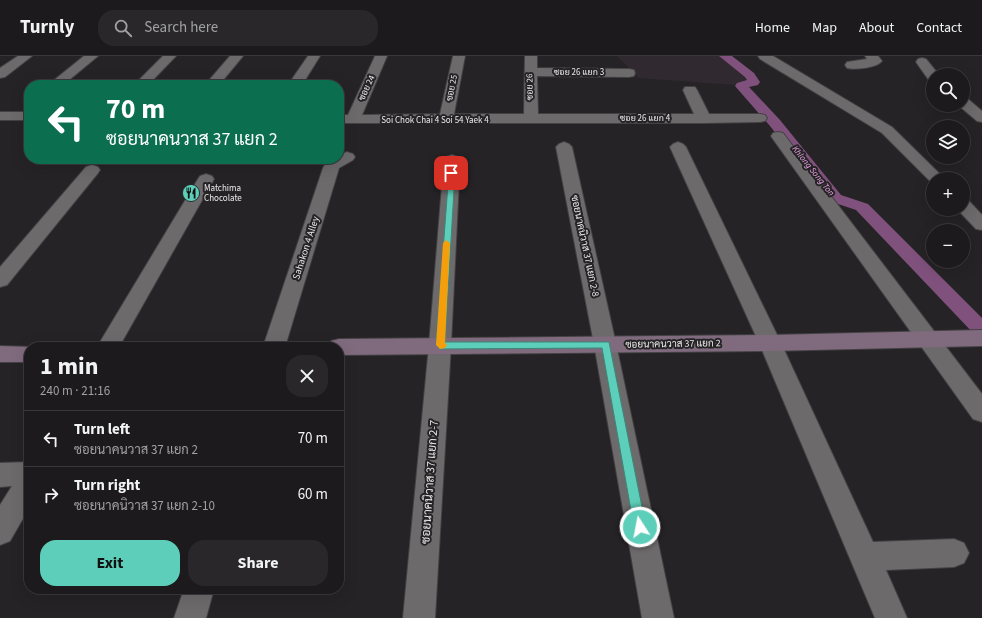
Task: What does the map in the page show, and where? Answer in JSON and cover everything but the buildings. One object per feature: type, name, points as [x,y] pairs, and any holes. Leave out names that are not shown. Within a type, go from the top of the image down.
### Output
[{"type":"street","points":[[0,74],[26,56]]},
{"type":"street","points":[[61,80],[92,56]]},
{"type":"street","points":[[146,80],[170,56]]},
{"type":"street","points":[[216,80],[236,56]]},
{"type":"street","points":[[298,80],[314,56]]},
{"type":"street","name":"ซอย 24","points":[[346,119],[381,56]]},
{"type":"street","name":"ซอย 25","points":[[446,120],[459,56]]},
{"type":"street","name":"ซอย 26","points":[[531,56],[531,118]]},
{"type":"street","points":[[764,56],[887,130],[930,172]]},
{"type":"street","points":[[851,65],[875,62],[876,61],[871,56]]},
{"type":"street","points":[[922,62],[927,68]]},
{"type":"street","name":"ซอย 26 แยก 3","points":[[530,72],[629,73]]},
{"type":"street","points":[[690,90],[704,119]]},
{"type":"street","points":[[970,108],[982,118]]},
{"type":"street","points":[[0,116],[22,116]]},
{"type":"street","name":"Soi Chok Chai 4 Soi 54 Yaek 4","points":[[346,119],[446,120],[531,118]]},
{"type":"street","name":"ซอย 26 แยก 4","points":[[531,118],[760,118]]},
{"type":"street","points":[[778,136],[982,412]]},
{"type":"street","name":"ซอยนาคนิวาส 37 แยก 2-8","points":[[564,147],[606,344],[658,618]]},
{"type":"street","points":[[678,147],[770,343],[891,618]]},
{"type":"street","name":"ซอยนาคนิวาส 37 แยก 2-7","points":[[419,618],[440,345],[452,160]]},
{"type":"street","name":"Sahakon 4 Alley","points":[[276,342],[333,164]]},
{"type":"street","points":[[0,280],[92,170]]},
{"type":"street","points":[[111,342],[206,179]]},
{"type":"street","points":[[970,213],[982,225]]},
{"type":"street","name":"ซอยนาคนวาส 37 แยก 2","points":[[344,347],[770,343],[980,338]]},
{"type":"street","points":[[0,354],[24,354]]},
{"type":"street","points":[[0,476],[24,474]]},
{"type":"street","points":[[0,531],[24,491]]},
{"type":"street","points":[[864,557],[954,553]]},
{"type":"street","points":[[190,618],[197,594]]},
{"type":"shaded area","points":[[617,56],[722,56],[749,79],[747,82],[734,85],[639,78]]},
{"type":"waterway","name":"Khlong Song Ton","points":[[725,56],[750,75],[754,82],[741,86],[775,123],[835,198],[862,207],[982,330]]},
{"type":"slow traffic","points":[[442,345],[440,345],[446,243]]},
{"type":"place","name":"Matchima Chocolate","points":[[191,193]]},
{"type":"route","points":[[451,173],[440,345],[606,344],[640,527]]}]
